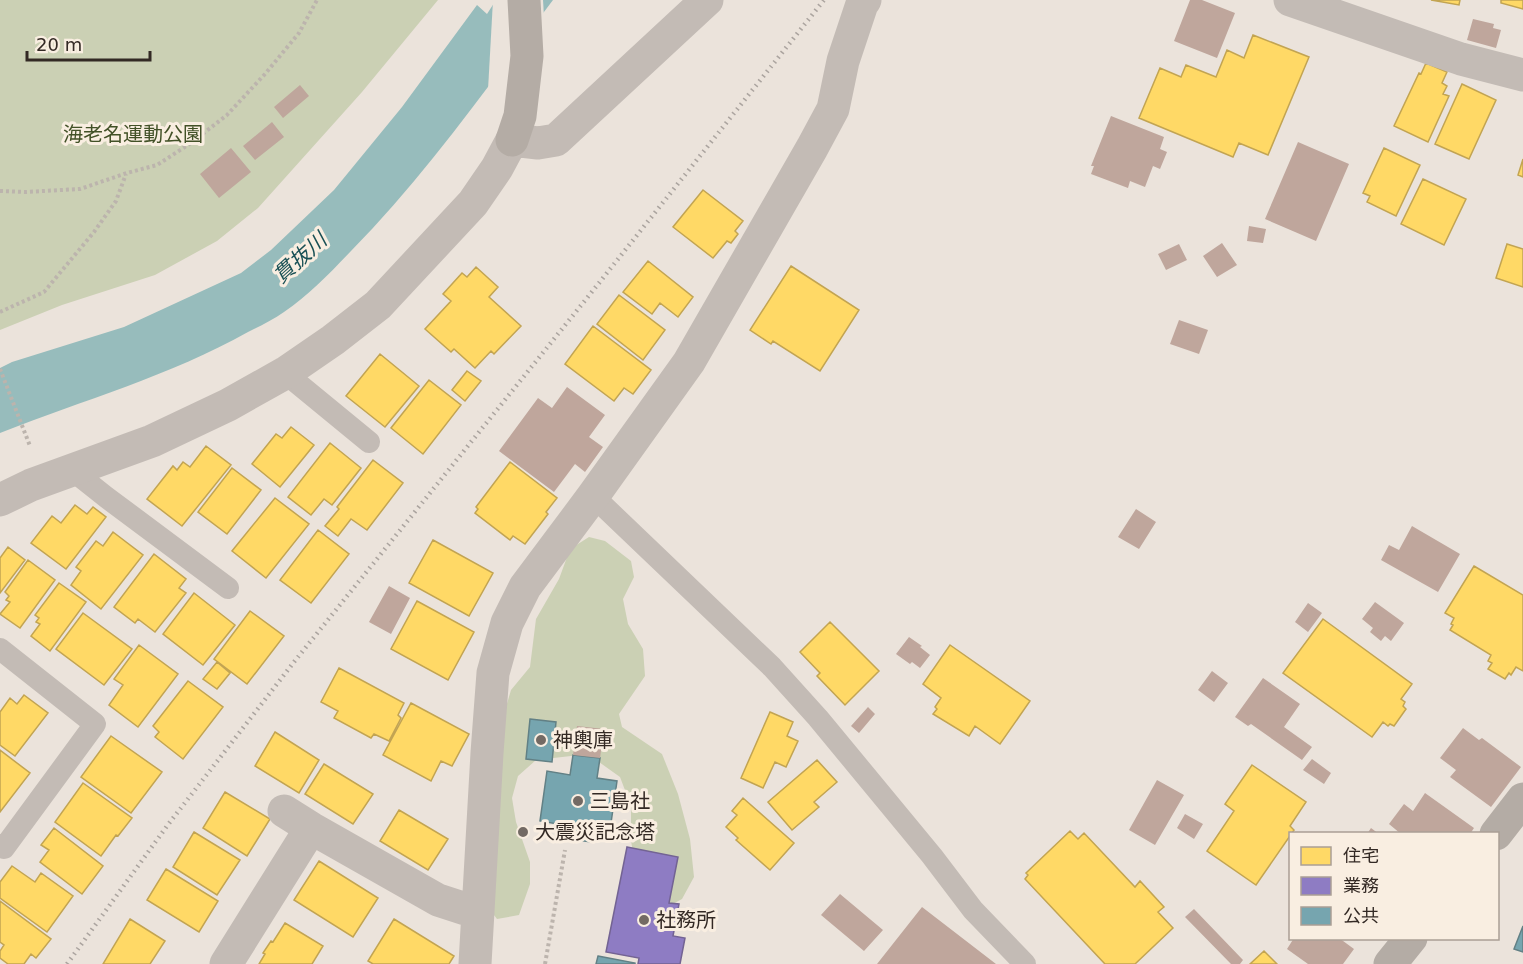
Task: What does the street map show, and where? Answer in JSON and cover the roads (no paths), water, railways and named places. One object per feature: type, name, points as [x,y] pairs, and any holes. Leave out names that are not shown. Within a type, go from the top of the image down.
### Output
[{"type":"street","points":[[0,500],[31,485],[161,436],[228,405],[285,373],[378,305],[473,203],[497,168],[512,140],[520,116],[525,86],[527,56],[524,0]]},
{"type":"street","points":[[512,140],[538,143],[556,140],[707,0]]},
{"type":"street","points":[[475,964],[493,673],[507,623],[525,587],[689,362],[833,109],[843,61],[865,0]]},
{"type":"street","points":[[1290,0],[1331,7],[1461,59],[1523,75]]},
{"type":"street","points":[[1498,832],[1523,799]]},
{"type":"street","points":[[284,811],[438,900],[478,913]]},
{"type":"street","points":[[226,964],[311,828]]},
{"type":"street","points":[[1389,964],[1410,940]]},
{"type":"lane","points":[[285,373],[369,442]]},
{"type":"lane","points":[[72,470],[228,588]]},
{"type":"lane","points":[[593,496],[772,667],[818,718],[932,856],[973,910],[1025,964]]},
{"type":"lane","points":[[0,649],[95,724],[4,848],[0,845]]},
{"type":"water","name":"貫抜川","points":[[496,0],[553,0],[431,161],[379,222],[311,291],[280,315],[188,362],[0,433],[0,368],[12,362],[124,327],[241,273],[271,250],[334,190],[402,107],[477,5],[487,14]]},
{"type":"railway","points":[[67,964],[167,826],[294,662],[824,0]]},
{"type":"place","name":"神輿庫","points":[[541,740]]},
{"type":"place","name":"三島社","points":[[578,801]]},
{"type":"place","name":"大震災記念塔","points":[[523,832]]},
{"type":"place","name":"社務所","points":[[644,920]]},
{"type":"park label","name":"海老名運動公園","points":[[133,134]]}]
